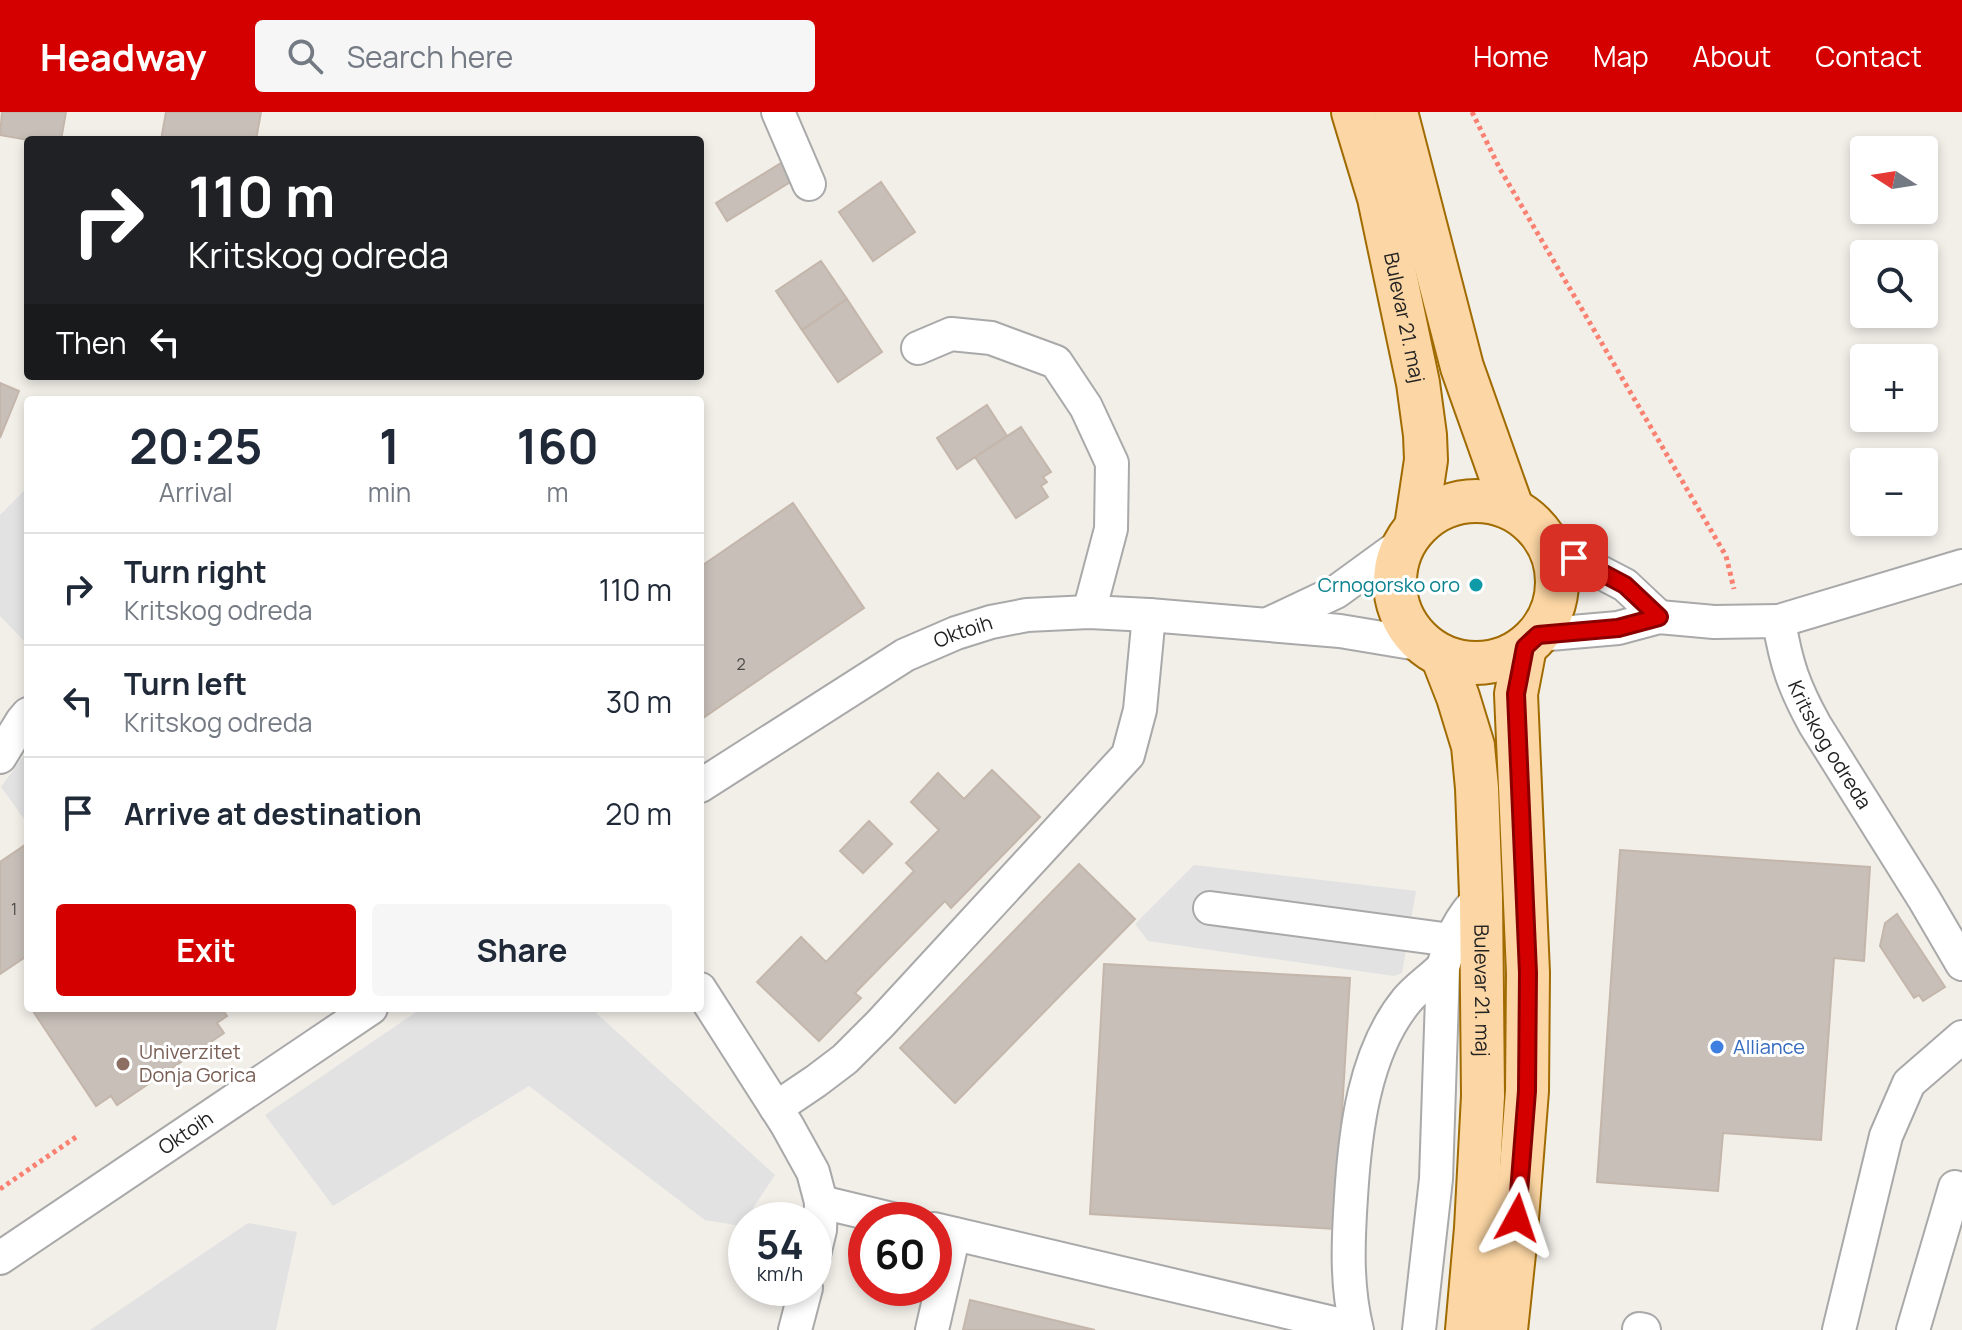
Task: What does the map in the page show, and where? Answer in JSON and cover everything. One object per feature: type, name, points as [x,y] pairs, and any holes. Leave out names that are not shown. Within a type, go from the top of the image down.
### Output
[{"type":"main road","name":"Bulevar 21. maj","points":[[1353,112],[1379,198],[1418,383],[1426,460],[1411,534]]},
{"type":"main road","name":"Bulevar 21. maj","points":[[1396,112],[1462,367],[1512,508]]},
{"type":"main road","points":[[1487,501],[1512,508],[1533,524],[1548,545],[1556,569],[1556,595],[1548,620],[1531,641],[1506,658],[1485,663],[1463,662],[1433,651],[1410,630],[1399,610],[1395,586],[1397,563],[1411,534],[1437,511],[1461,502],[1487,501]]},
{"type":"main road","points":[[1506,1330],[1527,1091],[1528,973],[1516,694],[1531,641]]},
{"type":"main road","name":"Bulevar 21. maj","points":[[1433,651],[1458,697],[1473,746],[1477,788],[1483,1096],[1467,1330]]},
{"type":"street","points":[[778,112],[809,184]]},
{"type":"street","points":[[918,348],[951,334],[991,338],[1056,362],[1086,407],[1112,463],[1111,529],[1089,612]]},
{"type":"street","name":"Oktoih","points":[[1265,625],[1336,592],[1411,534]]},
{"type":"street","points":[[1548,545],[1625,585],[1659,617]]},
{"type":"street","points":[[1531,641],[1618,628],[1659,617],[1714,622],[1779,621],[1962,566]]},
{"type":"street","name":"Oktoih","points":[[704,783],[881,669],[930,643],[980,626],[1027,615],[1089,612],[1149,615],[1340,631],[1433,651]]},
{"type":"street","points":[[776,1108],[845,1059],[880,1024],[1128,755],[1140,710],[1149,615]]},
{"type":"street","name":"Kritskog odreda","points":[[1779,621],[1788,668],[1815,725],[1962,964]]},
{"type":"street","points":[[0,757],[24,719]]},
{"type":"street","points":[[1354,1330],[1348,1267],[1354,1146],[1373,1063],[1388,1029],[1407,999],[1447,954],[1464,914],[1481,896]]},
{"type":"street","points":[[1210,908],[1447,954]]},
{"type":"street","points":[[1419,1330],[1436,1179],[1447,954]]},
{"type":"street","points":[[704,995],[813,1172],[821,1202]]},
{"type":"street","name":"Oktoih","points":[[0,1258],[365,1012]]},
{"type":"street","points":[[1839,1330],[1886,1136],[1909,1083],[1962,1037]]},
{"type":"street","points":[[1913,1330],[1955,1187]]},
{"type":"street","points":[[952,1233],[1354,1330]]},
{"type":"street","points":[[795,1330],[801,1306]]},
{"type":"street","points":[[932,1330],[935,1306]]},
{"type":"path","points":[[1472,112],[1500,169],[1726,556],[1743,621]]},
{"type":"path","points":[[0,1189],[79,1135]]},
{"type":"shaded area","points":[[24,491],[24,641],[0,616],[0,515]]},
{"type":"shaded area","points":[[24,755],[24,819],[1,787]]},
{"type":"shaded area","points":[[1194,865],[1416,891],[1402,973],[1394,976],[1148,941],[1135,924]]},
{"type":"shaded area","points":[[416,1012],[597,1012],[775,1175],[757,1202],[728,1202],[728,1224],[705,1220],[529,1086],[333,1206],[265,1115]]},
{"type":"shaded area","points":[[248,1223],[297,1232],[276,1330],[90,1330]]},
{"type":"building","points":[[2,112],[66,112],[62,136],[24,136],[24,139],[0,135]]},
{"type":"building","points":[[166,112],[261,112],[257,136],[162,136]]},
{"type":"building","points":[[786,160],[797,178],[727,221],[716,203]]},
{"type":"building","points":[[881,182],[915,232],[873,261],[839,212]]},
{"type":"building","points":[[821,261],[847,299],[802,330],[776,291]]},
{"type":"building","points":[[847,299],[882,352],[838,382],[802,330]]},
{"type":"building","points":[[0,383],[19,391],[0,438]]},
{"type":"building","points":[[987,405],[1007,436],[957,469],[937,438]]},
{"type":"building","points":[[1021,427],[1051,472],[1043,477],[1047,482],[1041,486],[1048,497],[1016,518],[975,457]]},
{"type":"building","points":[[793,503],[864,608],[704,717],[704,564]]},
{"type":"building","points":[[992,770],[1040,817],[951,908],[945,901],[855,993],[861,998],[819,1041],[757,982],[801,937],[826,962],[914,871],[906,863],[939,830],[911,802],[938,773],[964,799]]},
{"type":"building","points":[[869,821],[892,844],[863,873],[840,851]]},
{"type":"building","points":[[24,846],[24,958],[0,974],[0,862]]},
{"type":"building","name":"Alliance","points":[[1620,850],[1870,867],[1864,961],[1834,958],[1821,1140],[1723,1133],[1718,1191],[1597,1182]]},
{"type":"building","points":[[1079,864],[1135,919],[955,1103],[900,1048]]},
{"type":"building","points":[[1897,914],[1945,987],[1923,1001],[1919,995],[1914,998],[1880,946],[1885,923]]},
{"type":"building","points":[[1104,964],[1350,978],[1335,1229],[1090,1214]]},
{"type":"building","name":"Univerzitet Donja Gorica","points":[[34,1012],[224,1012],[227,1016],[217,1023],[224,1033],[117,1105],[111,1096],[96,1106]]},
{"type":"building","points":[[970,1300],[1095,1330],[963,1330]]},
{"type":"place","name":"Crnogorsko oro","points":[[1476,585]]},
{"type":"place","name":"Alliance","points":[[1717,1047]]},
{"type":"place","name":"Univerzitet Donja Gorica","points":[[123,1064]]},
{"type":"route","points":[[1517,1218],[1527,1091],[1528,973],[1516,694],[1525,647],[1538,635],[1618,628],[1659,617],[1625,585],[1574,558]]}]
